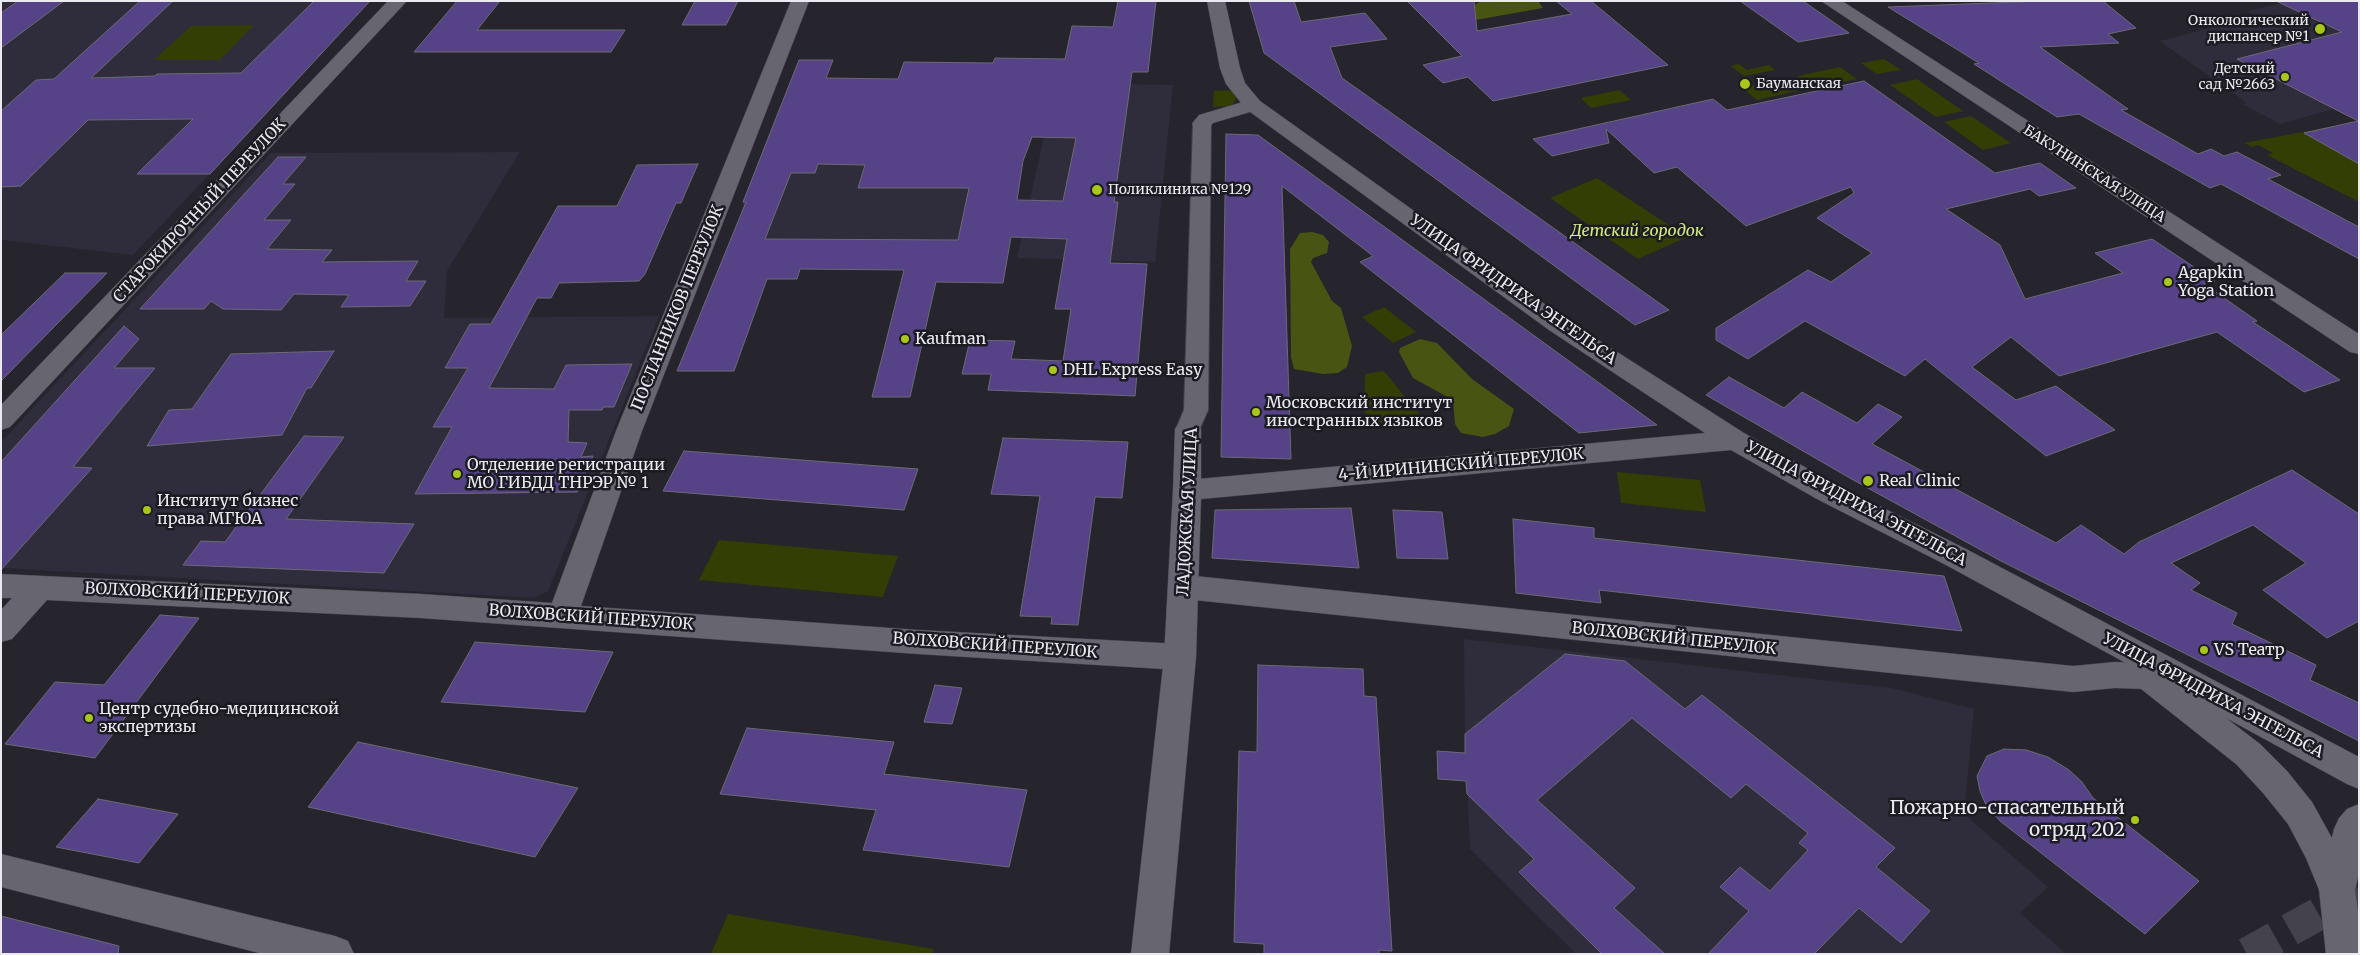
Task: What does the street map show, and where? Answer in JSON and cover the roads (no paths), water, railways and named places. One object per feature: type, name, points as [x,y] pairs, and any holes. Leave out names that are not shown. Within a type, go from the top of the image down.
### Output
[{"type":"street","name":"СТАРОКИРОЧНЫЙ ПЕРЕУЛОК","points":[[1,421],[398,1]]},
{"type":"street","name":"ПОСЛАННИКОВ ПЕРЕУЛОК","points":[[562,616],[629,431],[800,1]]},
{"type":"street","name":"УЛИЦА ФРИДРИХА ЭНГЕЛЬСА","points":[[1216,1],[1230,68],[1236,84],[1253,105],[1558,325],[1735,440],[1827,492],[1956,557],[2066,616],[2154,672],[2359,774]]},
{"type":"street","name":"БАКУНИНСКАЯ УЛИЦА","points":[[1830,1],[2359,346]]},
{"type":"street","name":"БАКУНИНСКАЯ УЛИЦА","points":[[1850,1],[2359,328]]},
{"type":"street","name":"ЛАДОЖСКАЯ УЛИЦА","points":[[1150,954],[1180,657],[1185,587],[1188,429],[1196,410],[1202,124],[1206,119],[1253,105]]},
{"type":"street","name":"4-Й ИРИНИНСКИЙ ПЕРЕУЛОК","points":[[1187,490],[1735,440]]},
{"type":"street","name":"ВОЛХОВСКИЙ ПЕРЕУЛОК","points":[[1,586],[421,606],[918,642],[1180,657]]},
{"type":"street","points":[[1,630],[41,587]]},
{"type":"street","name":"ВОЛХОВСКИЙ ПЕРЕУЛОК","points":[[1185,587],[2073,679],[2154,672]]},
{"type":"street","points":[[2154,672],[2248,754],[2275,782],[2300,813],[2321,851],[2337,890],[2345,954]]},
{"type":"street","points":[[2337,890],[2351,829],[2359,820]]},
{"type":"street","points":[[1,870],[335,954]]},
{"type":"tunnel","points":[[2247,954],[2359,891]]},
{"type":"place","name":"Онкологический диспансер №1","points":[[2320,29]]},
{"type":"place","name":"Детский сад №2663","points":[[2285,77]]},
{"type":"place","name":"Бауманская","points":[[1745,84]]},
{"type":"place","name":"Поликлиника №129","points":[[1097,190]]},
{"type":"place","name":"Agapkin Yoga Station","points":[[2168,282]]},
{"type":"place","name":"Kaufman","points":[[905,339]]},
{"type":"place","name":"DHL Express Easy","points":[[1053,370]]},
{"type":"place","name":"Московский институт иностранных языков","points":[[1256,412]]},
{"type":"place","name":"Отделение регистрации МО ГИБДД ТНРЭР № 1","points":[[457,474]]},
{"type":"place","name":"Real Clinic","points":[[1868,481]]},
{"type":"place","name":"Институт бизнес права МГЮА","points":[[147,510]]},
{"type":"place","name":"VS Театр","points":[[2204,650]]},
{"type":"place","name":"Центр судебно-медицинской экспертизы","points":[[89,718]]},
{"type":"place","name":"Пожарно-спасательный отряд 202","points":[[2135,820]]},
{"type":"park label","name":"Детский городок","points":[[1637,231]]}]
